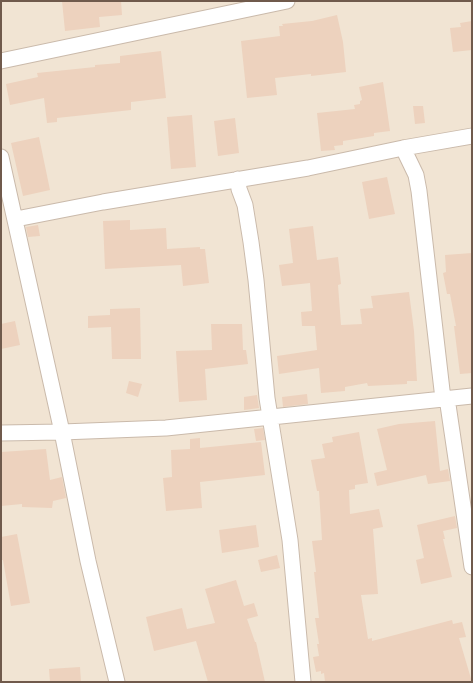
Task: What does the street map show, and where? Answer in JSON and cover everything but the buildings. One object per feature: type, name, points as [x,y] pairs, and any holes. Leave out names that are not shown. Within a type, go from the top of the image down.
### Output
[{"type":"street","points":[[1,60],[287,1]]},
{"type":"street","points":[[16,220],[103,202],[308,168],[403,148],[472,136]]},
{"type":"street","points":[[403,148],[416,175],[419,191],[445,399],[472,567]]},
{"type":"street","points":[[1,157],[62,432],[88,561],[117,682]]},
{"type":"street","points":[[238,179],[239,189],[245,205],[251,242],[267,398],[290,540],[303,682]]},
{"type":"street","points":[[1,433],[166,428],[472,396]]},
{"type":"shaded area","points":[[1,1],[472,1],[472,682],[1,682]]}]
